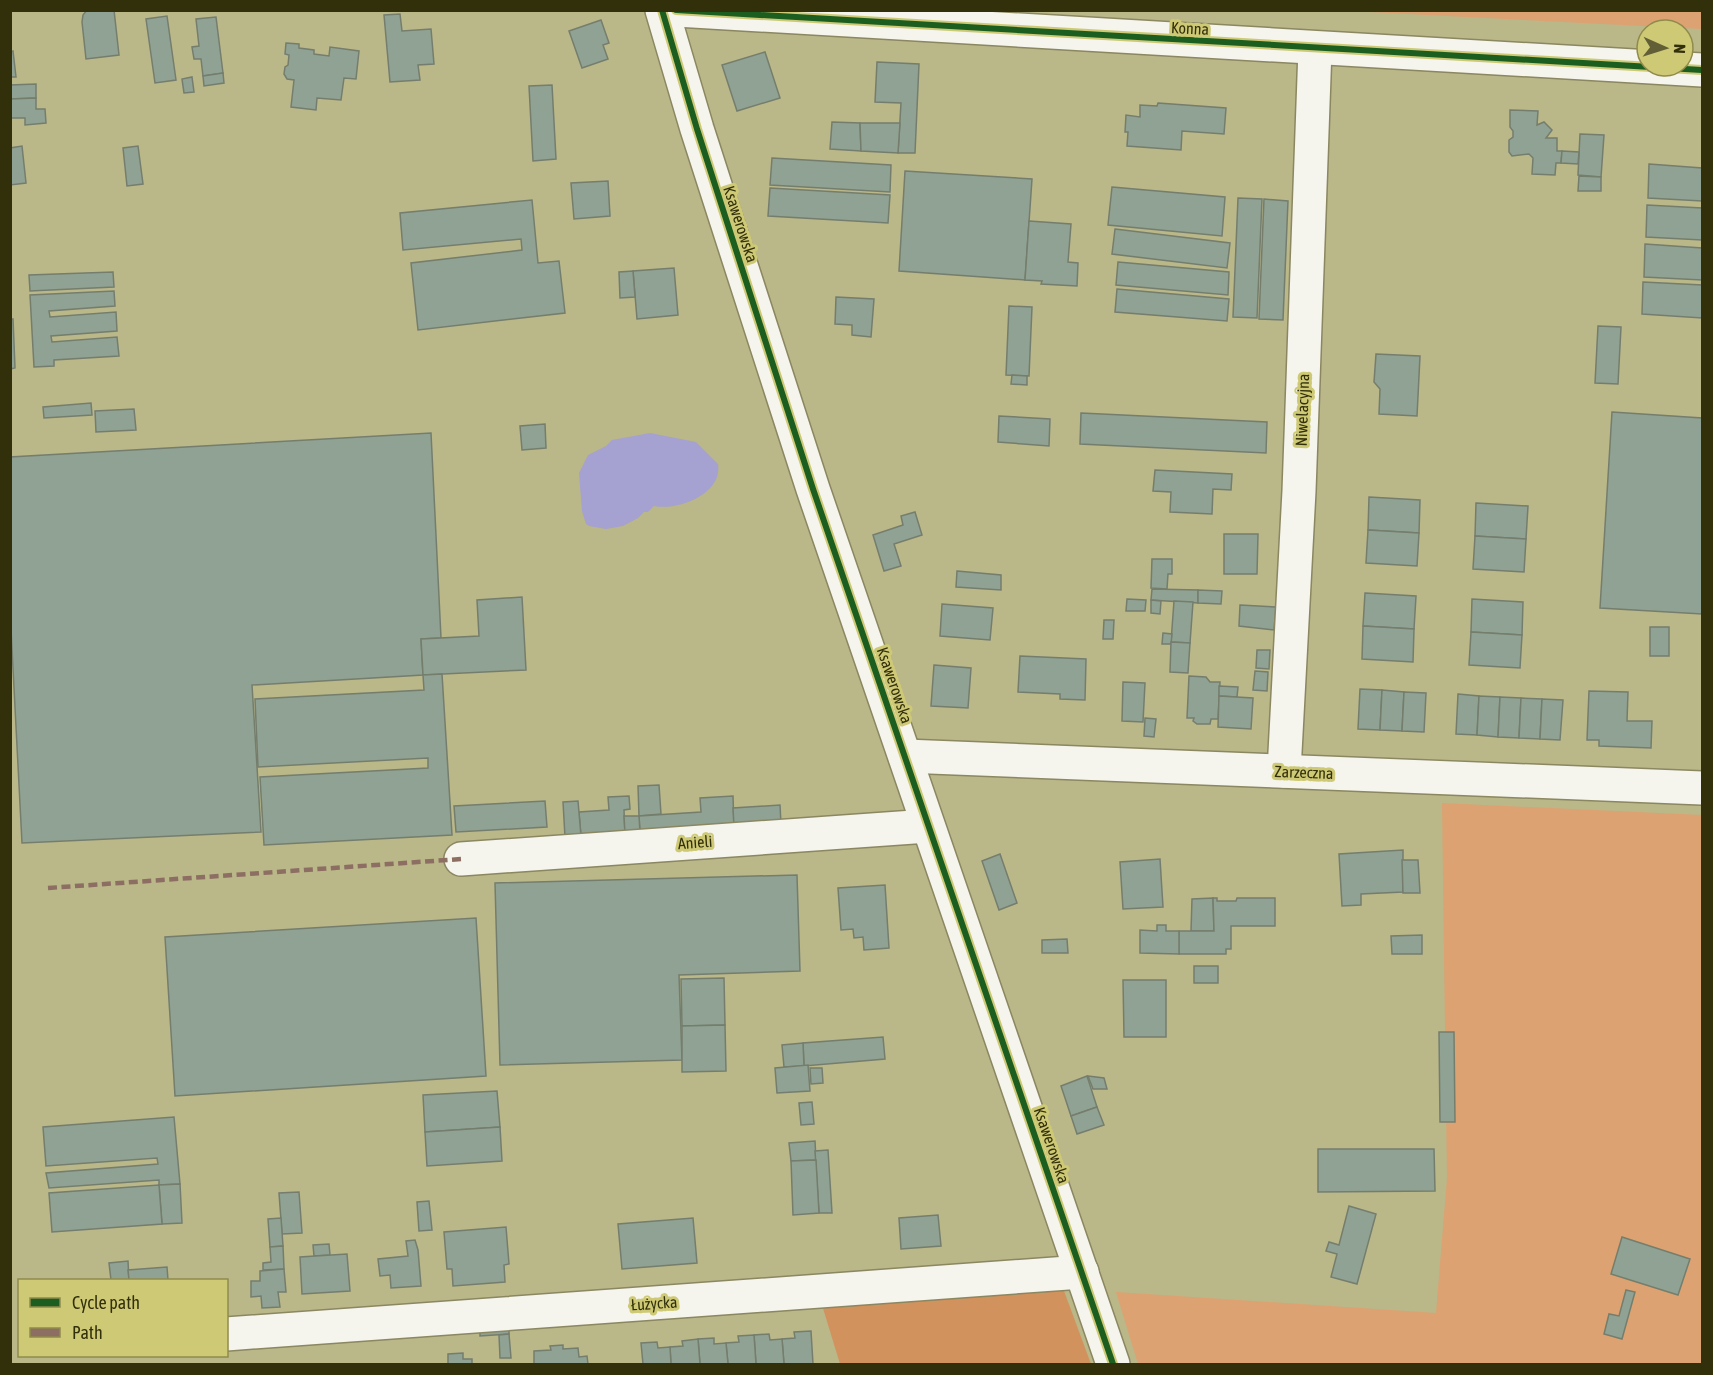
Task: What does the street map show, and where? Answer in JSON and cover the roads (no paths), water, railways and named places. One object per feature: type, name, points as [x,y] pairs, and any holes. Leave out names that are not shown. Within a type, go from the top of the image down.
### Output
[{"type":"street","name":"Ksawerowska","points":[[662,10],[697,129],[809,478],[1113,1365]]},
{"type":"street","name":"Konna","points":[[676,10],[1702,70]]},
{"type":"street","name":"Niwelacyjna","points":[[1284,771],[1299,491],[1314,49]]},
{"type":"street","name":"Zarzeczna","points":[[906,756],[1702,788]]},
{"type":"street","name":"Anieli","points":[[461,859],[928,826]]},
{"type":"street","name":"Łużycka","points":[[228,1334],[1082,1272]]}]
